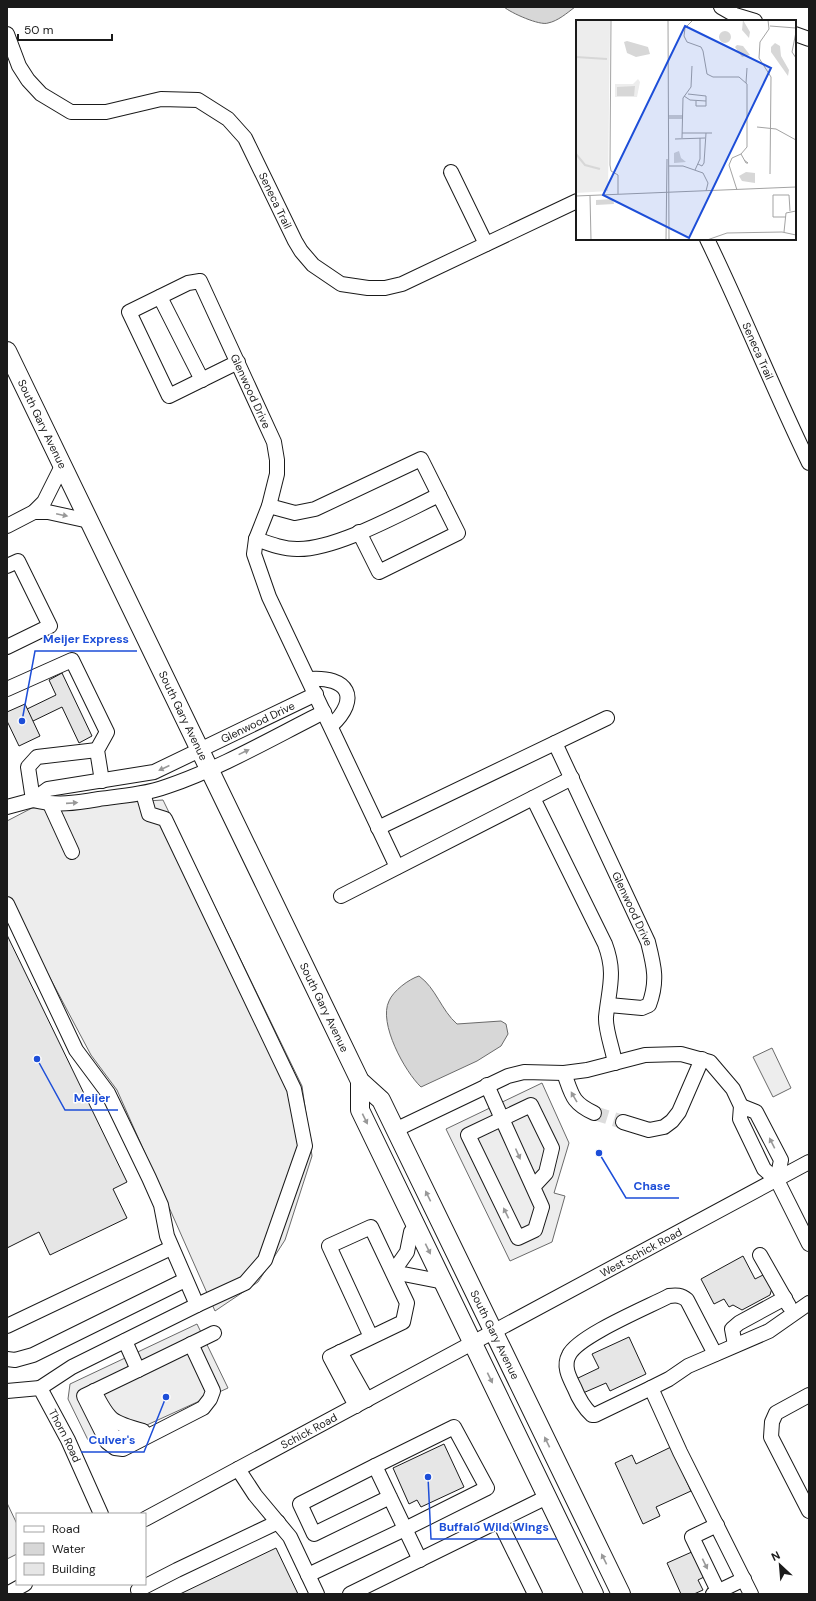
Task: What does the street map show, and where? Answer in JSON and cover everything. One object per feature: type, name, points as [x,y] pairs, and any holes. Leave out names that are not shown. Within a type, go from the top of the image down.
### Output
[{"type":"main road","name":"South Gary Avenue","points":[[7,351],[360,1081],[381,1100],[621,1594]]},
{"type":"main road","name":"South Gary Avenue","points":[[360,1081],[360,1110],[594,1594]]},
{"type":"street","points":[[721,7],[735,15],[752,20]]},
{"type":"street","name":"Seneca Trail","points":[[7,34],[19,66],[28,80],[41,94],[71,112],[106,112],[161,98],[198,100],[228,119],[245,138],[301,251],[319,270],[341,284],[368,288],[385,288],[402,284],[576,201]]},
{"type":"street","points":[[796,34],[809,39]]},
{"type":"street","points":[[452,172],[486,244]]},
{"type":"street","name":"Seneca Trail","points":[[707,240],[764,367],[809,462]]},
{"type":"street","name":"Glenwood Drive","points":[[160,297],[188,283],[200,281],[274,442],[278,460],[277,474],[269,506],[256,539],[254,554],[269,597],[397,867]]},
{"type":"street","points":[[202,380],[160,297],[129,312],[169,396],[202,380],[238,362]]},
{"type":"street","points":[[269,506],[296,513],[315,509],[421,459],[458,533],[379,572],[359,532]]},
{"type":"street","points":[[7,526],[34,512],[44,502],[62,466]]},
{"type":"street","points":[[256,539],[279,547],[312,548],[359,532],[439,495]]},
{"type":"street","points":[[34,512],[48,512],[89,521]]},
{"type":"street","points":[[7,566],[18,561],[50,626],[7,647]]},
{"type":"street","points":[[7,689],[72,660],[107,732],[97,750],[102,781]]},
{"type":"street","points":[[308,679],[323,678],[335,681],[343,686],[347,694],[347,706],[340,718],[331,726]]},
{"type":"street","name":"Glenwood Drive","points":[[33,800],[48,789],[154,772],[316,694]]},
{"type":"street","name":"Glenwood Drive","points":[[33,800],[50,804],[143,793],[167,787],[209,770],[324,712]]},
{"type":"street","points":[[378,828],[607,718]]},
{"type":"street","name":"Glenwood Drive","points":[[556,743],[648,942],[655,970],[654,992],[649,1005],[642,1008],[609,1004]]},
{"type":"street","points":[[7,807],[33,800],[28,767],[37,757],[97,750]]},
{"type":"street","points":[[342,896],[572,778]]},
{"type":"street","points":[[7,1391],[40,1388],[72,1367],[245,1283],[265,1260],[305,1146],[294,1089],[165,819],[149,814],[143,793]]},
{"type":"street","points":[[533,798],[611,960],[611,991],[606,1018],[615,1063]]},
{"type":"street","points":[[50,804],[72,852]]},
{"type":"street","points":[[7,904],[76,1050],[99,1079],[117,1111],[161,1205],[171,1248],[197,1305]]},
{"type":"street","points":[[395,1130],[487,1085],[508,1076],[524,1072],[564,1073],[615,1063],[645,1055],[681,1054],[702,1059],[710,1062],[733,1089],[742,1106],[740,1119],[764,1169],[777,1180],[809,1244]]},
{"type":"street","points":[[623,1122],[649,1130],[664,1127],[668,1124],[679,1112],[702,1059]]},
{"type":"street","points":[[564,1073],[574,1098],[580,1106],[594,1112]]},
{"type":"street","points":[[487,1085],[502,1118],[533,1187],[542,1207],[535,1230],[518,1238],[468,1135],[502,1118],[531,1104],[552,1148],[546,1173],[533,1187]]},
{"type":"street","points":[[742,1106],[756,1112],[781,1160],[777,1180]]},
{"type":"street","name":"West Schick Road","points":[[473,1343],[809,1162]]},
{"type":"street","points":[[393,1272],[407,1252],[411,1232],[416,1225]]},
{"type":"street","points":[[361,1403],[335,1354],[403,1322],[407,1303],[371,1227],[329,1246],[371,1337]]},
{"type":"street","points":[[7,1326],[171,1248]]},
{"type":"street","points":[[760,1255],[794,1314]]},
{"type":"street","points":[[393,1272],[444,1282]]},
{"type":"street","points":[[7,1359],[15,1360],[32,1355],[185,1280]]},
{"type":"street","points":[[715,1354],[689,1304],[683,1297],[674,1295],[588,1337],[569,1355],[566,1365],[568,1374],[578,1397],[592,1415],[595,1416],[669,1379],[688,1366],[769,1331],[809,1303]]},
{"type":"street","points":[[736,1345],[732,1329],[739,1323],[785,1298]]},
{"type":"street","points":[[89,1394],[138,1370],[192,1347],[214,1333]]},
{"type":"street","points":[[125,1340],[138,1370]]},
{"type":"street","name":"Schick Road","points":[[146,1518],[473,1343]]},
{"type":"street","points":[[89,1394],[107,1442],[115,1448],[123,1449],[204,1408],[210,1399],[213,1390],[192,1347]]},
{"type":"street","points":[[89,1394],[105,1414],[125,1426],[143,1431],[198,1404],[203,1397],[204,1391],[200,1379],[189,1358],[192,1347]]},
{"type":"street","name":"Thorn Road","points":[[40,1388],[68,1440],[102,1513]]},
{"type":"street","points":[[651,1388],[680,1452],[751,1594]]},
{"type":"street","points":[[809,1395],[776,1413],[772,1422],[771,1437],[809,1511]]},
{"type":"street","points":[[308,1575],[487,1488],[454,1427],[300,1504],[314,1534],[390,1497]]},
{"type":"street","points":[[375,1466],[420,1560]]},
{"type":"street","points":[[238,1469],[255,1495],[290,1537],[317,1594]]},
{"type":"street","points":[[350,1594],[547,1497]]},
{"type":"street","points":[[499,1521],[535,1594]]},
{"type":"street","points":[[138,1590],[278,1522]]},
{"type":"street","points":[[717,1525],[692,1537],[716,1593],[744,1579]]},
{"type":"street","points":[[290,1537],[310,1526]]},
{"type":"street","points":[[7,1594],[23,1585]]},
{"type":"shaded area","points":[[163,800],[302,1086],[312,1156],[285,1240],[258,1282],[215,1311],[117,1090],[91,1055],[7,897],[7,821],[32,808]]},
{"type":"shaded area","points":[[772,1048],[791,1088],[773,1097],[753,1057]]},
{"type":"shaded area","points":[[542,1083],[569,1143],[554,1193],[565,1196],[552,1242],[510,1261],[446,1129]]},
{"type":"shaded area","points":[[197,1324],[228,1388],[103,1445],[88,1440],[68,1399],[70,1384]]},
{"type":"shaded area","points":[[7,1503],[16,1522],[16,1554],[7,1559]]},
{"type":"water","points":[[504,7],[575,7],[559,19],[548,23],[539,23]]},
{"type":"water","points":[[419,976],[430,987],[451,1018],[457,1024],[501,1021],[506,1024],[508,1034],[501,1046],[477,1061],[421,1087],[401,1059],[390,1034],[387,1022],[387,1010],[391,997],[406,983]]},
{"type":"building","points":[[62,673],[92,736],[79,743],[62,707],[31,722],[25,710],[56,695],[49,680]]},
{"type":"building","points":[[25,704],[40,736],[19,746],[7,721],[7,712]]},
{"type":"building","points":[[7,935],[127,1182],[113,1189],[127,1218],[50,1255],[39,1232],[7,1248]]},
{"type":"building","points":[[743,1256],[755,1279],[765,1274],[772,1288],[770,1295],[742,1310],[733,1305],[729,1307],[724,1299],[714,1304],[701,1279]]},
{"type":"building","points":[[629,1337],[646,1374],[610,1391],[606,1383],[583,1393],[576,1379],[599,1368],[592,1354]]},
{"type":"building","points":[[444,1444],[464,1487],[421,1507],[417,1500],[409,1504],[393,1468]]},
{"type":"building","points":[[671,1447],[691,1491],[656,1507],[660,1516],[643,1524],[615,1463],[632,1455],[636,1464]]},
{"type":"building","points":[[276,1548],[298,1594],[180,1594]]},
{"type":"building","points":[[694,1551],[706,1576],[698,1580],[703,1590],[694,1594],[681,1594],[667,1563]]},
{"type":"tunnel","points":[[594,1113],[623,1122]]},
{"type":"place","name":"Meijer Express","points":[[22,721]]},
{"type":"place","name":"Meijer","points":[[37,1059]]},
{"type":"place","name":"Chase","points":[[599,1153]]},
{"type":"place","name":"Culver's","points":[[166,1397]]},
{"type":"place","name":"Buffalo Wild Wings","points":[[428,1477]]}]
